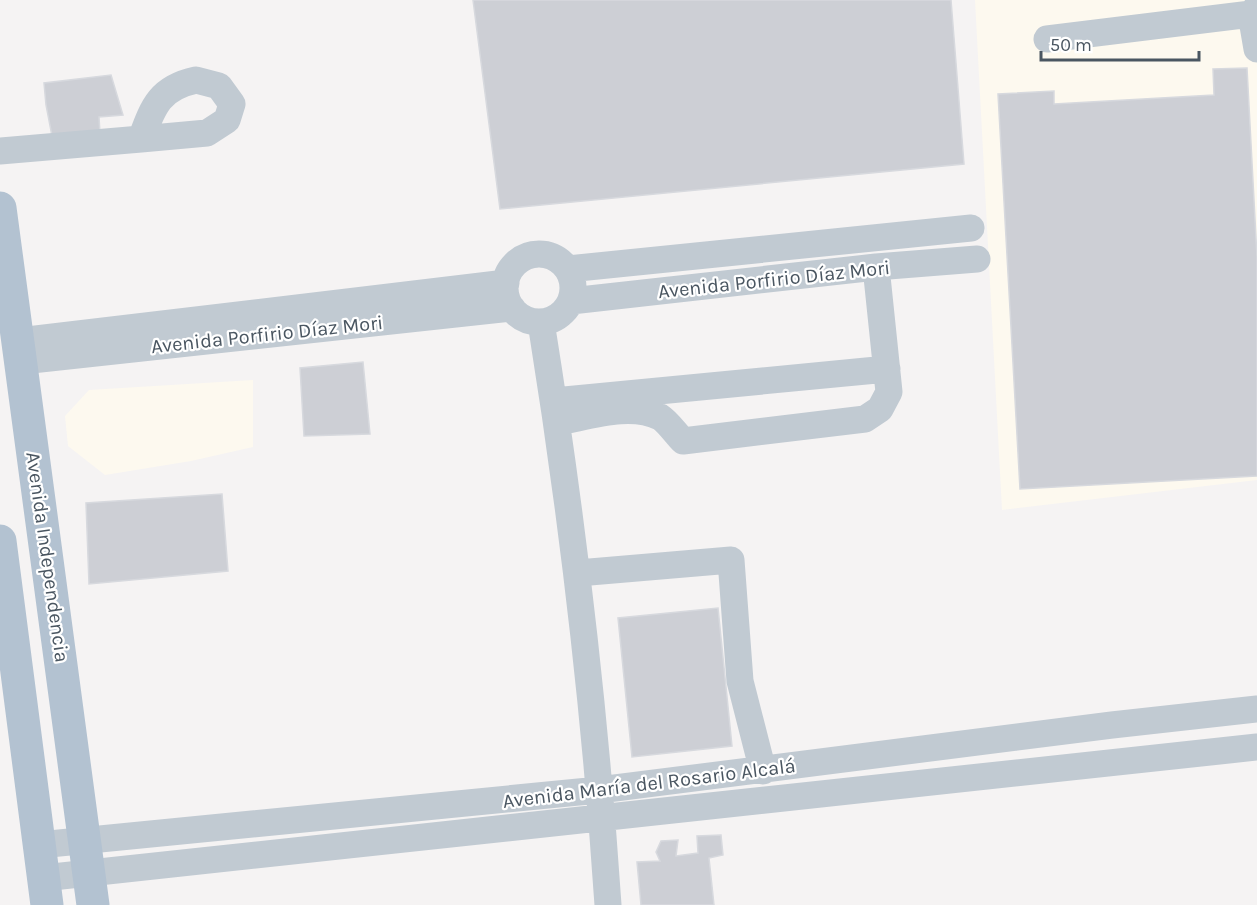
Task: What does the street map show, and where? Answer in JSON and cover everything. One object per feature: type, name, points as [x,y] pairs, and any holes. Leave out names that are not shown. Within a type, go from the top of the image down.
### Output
[{"type":"main road","name":"Avenida Independencia","points":[[0,208],[91,889]]},
{"type":"main road","points":[[0,541],[45,892]]},
{"type":"street","points":[[1047,39],[1254,10],[1257,49]]},
{"type":"street","points":[[0,151],[141,139]]},
{"type":"street","name":"Avenida Porfirio Díaz Mori","points":[[568,269],[971,228]]},
{"type":"street","points":[[532,255],[552,257],[568,269],[573,290],[571,301],[566,309],[559,316],[541,322],[525,319],[509,295],[509,273],[515,265],[532,255]]},
{"type":"street","name":"Avenida Porfirio Díaz Mori","points":[[571,301],[876,267],[977,259]]},
{"type":"street","points":[[556,412],[623,410],[646,413],[661,418],[683,441],[865,419],[880,409],[889,392],[876,267]]},
{"type":"street","name":"Avenida Porfirio Díaz Mori","points":[[20,351],[509,295]]},
{"type":"street","points":[[541,322],[578,573],[602,818],[608,905]]},
{"type":"street","points":[[556,412],[887,369]]},
{"type":"street","points":[[578,573],[731,560],[740,681],[763,771]]},
{"type":"street","name":"Avenida María del Rosario Alcalá","points":[[39,845],[599,790],[1112,725],[1257,709]]},
{"type":"street","points":[[1112,725],[1117,762]]},
{"type":"street","name":"Avenida María del Rosario Alcalá","points":[[45,892],[91,889],[602,818],[1257,747]]},
{"type":"shaded area","points":[[975,0],[1257,0],[1257,480],[1002,510]]},
{"type":"shaded area","points":[[253,380],[253,447],[191,461],[105,475],[68,446],[65,416],[89,390]]},
{"type":"building","points":[[473,0],[951,0],[964,164],[500,209]]},
{"type":"building","points":[[1247,68],[1257,257],[1257,476],[1020,489],[998,94],[1054,91],[1054,104],[1214,95],[1213,69]]},
{"type":"building","points":[[111,75],[123,115],[99,117],[100,134],[52,136],[44,83]]},
{"type":"building","points":[[363,362],[370,434],[304,436],[300,368]]},
{"type":"building","points":[[222,494],[228,571],[89,584],[86,503]]},
{"type":"building","points":[[718,608],[732,746],[632,757],[618,618]]},
{"type":"building","points":[[721,835],[723,855],[709,858],[714,905],[641,905],[637,862],[660,861],[656,852],[661,841],[678,840],[676,856],[698,853],[697,836]]}]
